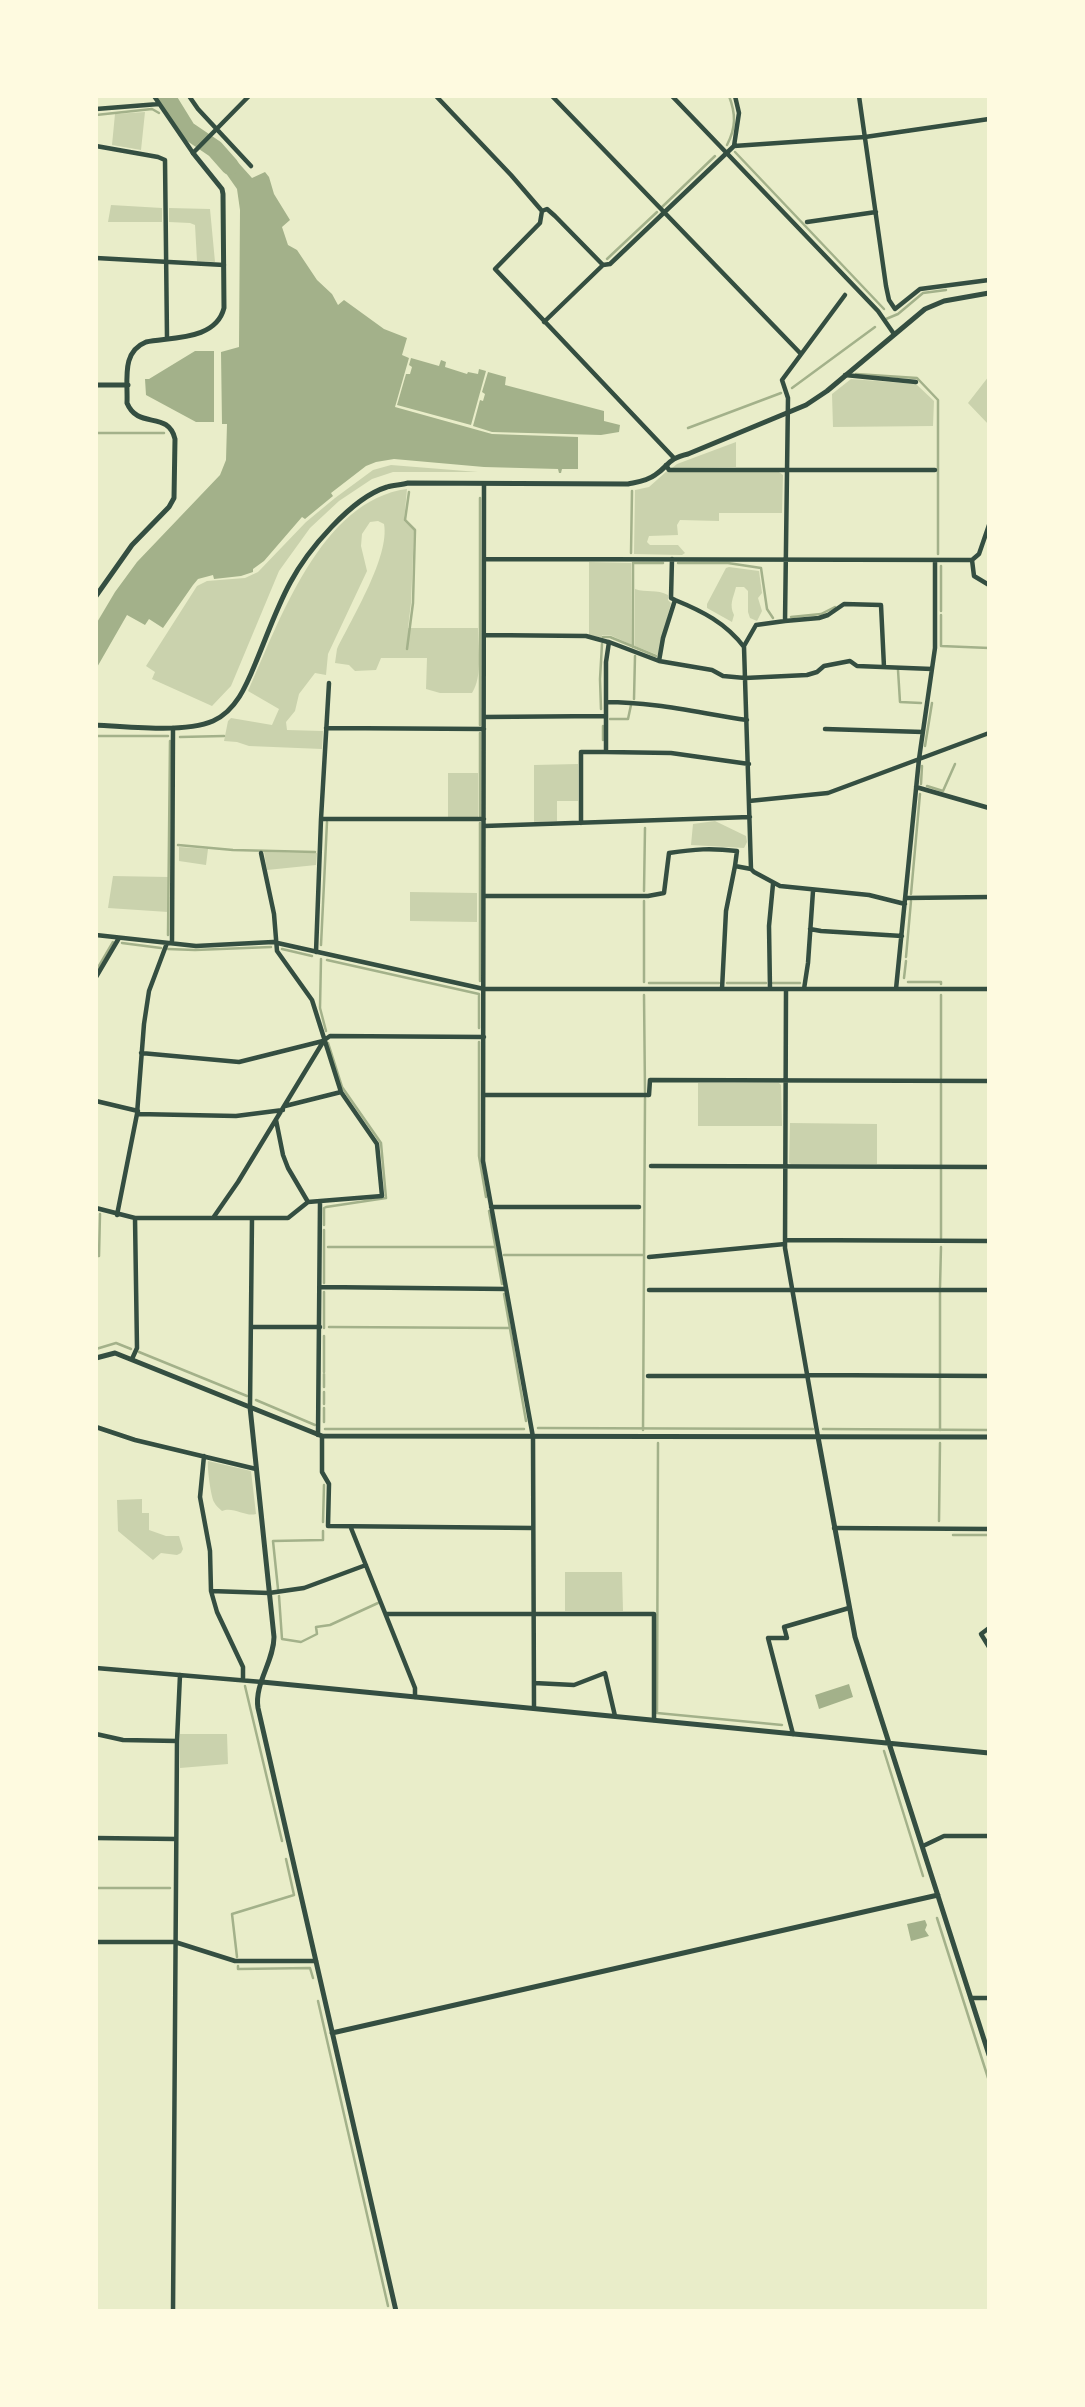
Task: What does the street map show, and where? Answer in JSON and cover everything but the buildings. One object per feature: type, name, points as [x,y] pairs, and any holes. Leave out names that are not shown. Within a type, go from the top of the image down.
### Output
[{"type":"street","points":[[96,596],[99,587],[132,545],[169,507],[174,498],[173,430],[160,421],[148,421],[135,415],[127,403],[129,357],[133,350],[146,342],[201,332],[216,326],[224,308],[222,189],[193,153],[154,96]]},
{"type":"street","points":[[189,96],[251,166]]},
{"type":"street","points":[[193,153],[249,96]]},
{"type":"street","points":[[436,96],[542,211],[540,223],[495,269],[674,458]]},
{"type":"street","points":[[552,96],[801,354]]},
{"type":"street","points":[[673,96],[878,311],[894,334]]},
{"type":"street","points":[[544,322],[603,265],[610,264],[734,146],[739,113],[735,96]]},
{"type":"street","points":[[859,96],[886,286],[889,300],[895,310],[920,289],[989,280]]},
{"type":"street","points":[[96,109],[160,104]]},
{"type":"street","points":[[734,146],[865,137],[989,119]]},
{"type":"street","points":[[96,146],[165,160],[167,338]]},
{"type":"street","points":[[542,211],[547,209],[555,216],[603,265]]},
{"type":"street","points":[[807,222],[876,212]]},
{"type":"street","points":[[96,258],[224,265]]},
{"type":"street","points":[[96,725],[194,727],[226,713],[234,704],[295,574],[315,545],[364,499],[385,487],[408,484],[628,484],[644,481],[654,476],[674,458],[806,405],[925,309],[944,301],[989,293]]},
{"type":"street","points":[[785,621],[788,398],[782,380],[845,295]]},
{"type":"street","points":[[845,375],[916,382]]},
{"type":"street","points":[[96,385],[128,385]]},
{"type":"street","points":[[666,465],[669,470],[935,470]]},
{"type":"street","points":[[484,484],[483,1161],[533,1437],[534,1708]]},
{"type":"street","points":[[484,559],[972,560],[979,554],[989,525]]},
{"type":"street","points":[[672,559],[671,598],[703,612],[732,632],[744,647]]},
{"type":"street","points":[[896,989],[919,759],[935,648],[935,560]]},
{"type":"street","points":[[972,560],[974,576],[989,584]]},
{"type":"street","points":[[659,661],[675,600]]},
{"type":"street","points":[[751,869],[744,647],[756,625],[819,618],[844,604],[881,605],[884,667]]},
{"type":"street","points":[[484,635],[586,636],[659,661],[712,670],[723,676],[746,678],[807,675],[824,666],[850,661],[857,666],[932,669]]},
{"type":"street","points":[[606,752],[609,642]]},
{"type":"street","points":[[316,952],[329,683]]},
{"type":"street","points":[[606,702],[664,705],[747,720]]},
{"type":"street","points":[[484,717],[606,716]]},
{"type":"street","points":[[117,1215],[137,1113],[149,991],[169,943],[173,727]]},
{"type":"street","points":[[326,728],[484,729]]},
{"type":"street","points":[[825,729],[923,732]]},
{"type":"street","points":[[749,801],[828,793],[989,733]]},
{"type":"street","points":[[581,823],[581,752],[671,753],[749,764]]},
{"type":"street","points":[[916,787],[989,808]]},
{"type":"street","points":[[484,826],[750,817]]},
{"type":"street","points":[[321,819],[484,819]]},
{"type":"street","points":[[484,896],[642,896],[664,893],[669,853],[708,848],[737,852],[726,911],[722,989]]},
{"type":"street","points":[[96,1208],[135,1218],[288,1218],[309,1202],[382,1196],[377,1144],[341,1092],[312,1000],[277,951],[274,914],[261,853]]},
{"type":"street","points":[[735,866],[751,869],[773,884],[813,891],[905,901],[989,897]]},
{"type":"street","points":[[770,989],[769,926],[773,884]]},
{"type":"street","points":[[803,989],[813,891]]},
{"type":"street","points":[[810,929],[821,932],[902,936]]},
{"type":"street","points":[[96,935],[196,946],[277,943],[484,989],[989,989]]},
{"type":"street","points":[[96,977],[119,937]]},
{"type":"street","points":[[786,989],[785,1242],[849,1608],[855,1637],[989,2055]]},
{"type":"street","points":[[141,1053],[239,1062],[323,1041],[330,1036],[484,1037]]},
{"type":"street","points":[[214,1218],[323,1041]]},
{"type":"street","points":[[483,1095],[649,1095],[650,1080],[989,1082]]},
{"type":"street","points":[[96,1101],[137,1113],[236,1116],[284,1108],[341,1092]]},
{"type":"street","points":[[276,1120],[288,1168],[309,1202]]},
{"type":"street","points":[[651,1166],[989,1167]]},
{"type":"street","points":[[320,1202],[320,1435],[321,1472],[328,1484],[328,1526],[533,1528]]},
{"type":"street","points":[[491,1207],[639,1207]]},
{"type":"street","points":[[132,1359],[137,1348],[135,1218]]},
{"type":"street","points":[[253,1218],[250,1407],[274,1642],[257,1696],[258,1708],[396,2311]]},
{"type":"street","points":[[649,1257],[785,1242],[989,1241]]},
{"type":"street","points":[[320,1287],[506,1289]]},
{"type":"street","points":[[649,1290],[989,1290]]},
{"type":"street","points":[[252,1327],[320,1327]]},
{"type":"street","points":[[96,1358],[115,1353],[320,1435],[989,1437]]},
{"type":"street","points":[[648,1376],[989,1376]]},
{"type":"street","points":[[96,1427],[135,1440],[256,1469]]},
{"type":"street","points":[[204,1456],[200,1496],[210,1551],[211,1591],[217,1612],[243,1667],[243,1680]]},
{"type":"street","points":[[351,1527],[415,1688],[415,1697]]},
{"type":"street","points":[[834,1528],[989,1528]]},
{"type":"street","points":[[211,1591],[270,1593],[304,1588],[366,1565]]},
{"type":"street","points":[[793,1734],[768,1639],[787,1638],[783,1627],[849,1608]]},
{"type":"street","points":[[386,1614],[654,1614],[654,1720]]},
{"type":"street","points":[[989,1628],[981,1634],[989,1647]]},
{"type":"street","points":[[96,1668],[989,1753]]},
{"type":"street","points":[[534,1683],[574,1685],[605,1673],[615,1716]]},
{"type":"street","points":[[173,2311],[177,1741],[180,1675]]},
{"type":"street","points":[[96,1734],[123,1740],[177,1741]]},
{"type":"street","points":[[923,1846],[944,1836],[989,1836]]},
{"type":"street","points":[[96,1838],[176,1839]]},
{"type":"street","points":[[332,2033],[938,1895]]},
{"type":"street","points":[[96,1942],[175,1942],[235,1961],[316,1961]]},
{"type":"street","points":[[971,1998],[989,1998]]},
{"type":"shaded area","points":[[145,112],[141,150],[112,145],[115,114]]},
{"type":"shaded area","points":[[218,146],[235,159],[252,178],[265,172],[269,177],[274,194],[290,220],[282,227],[288,245],[297,250],[338,305],[344,300],[384,329],[407,338],[402,355],[409,358],[395,407],[492,434],[578,437],[578,469],[562,469],[559,473],[558,469],[484,467],[394,459],[366,466],[331,493],[333,496],[305,519],[302,517],[253,572],[241,576],[214,579],[213,575],[198,579],[163,628],[149,619],[145,625],[127,615],[96,669],[96,624],[115,592],[137,562],[220,475],[226,460],[227,424],[222,424],[221,352],[239,347],[240,210],[237,189],[211,152]]},
{"type":"shaded area","points":[[111,205],[162,208],[162,222],[108,222]]},
{"type":"shaded area","points":[[169,208],[210,209],[215,262],[197,261],[195,225],[169,222]]},
{"type":"shaded area","points":[[195,351],[214,351],[214,422],[196,422],[146,395],[145,379]]},
{"type":"shaded area","points":[[411,358],[439,366],[441,360],[446,362],[445,367],[467,374],[478,374],[479,369],[486,371],[471,425],[397,405],[406,374],[410,374]]},
{"type":"shaded area","points":[[488,372],[506,377],[505,385],[604,411],[604,421],[620,425],[619,432],[601,435],[492,432],[473,426],[480,400],[483,401],[485,394],[482,392]]},
{"type":"shaded area","points":[[989,376],[989,425],[968,403]]},
{"type":"shaded area","points":[[851,379],[916,384],[934,401],[933,426],[833,427],[832,394]]},
{"type":"shaded area","points":[[736,442],[736,467],[672,468],[677,464]]},
{"type":"shaded area","points":[[391,465],[478,472],[393,472],[372,479],[339,501],[310,528],[279,571],[231,686],[212,706],[152,679],[155,672],[146,666],[197,586],[207,581],[245,578],[258,572],[306,522],[335,498],[373,470]]},
{"type":"shaded area","points":[[667,471],[779,472],[783,475],[782,513],[719,513],[719,521],[680,520],[677,525],[678,535],[649,536],[647,542],[650,545],[678,545],[685,553],[634,554],[635,490],[649,487]]},
{"type":"shaded area","points":[[407,489],[404,521],[414,530],[408,628],[478,628],[479,670],[472,693],[440,693],[426,689],[427,658],[381,658],[376,670],[355,671],[349,665],[335,663],[337,649],[368,587],[381,553],[384,524],[378,521],[370,522],[362,534],[361,546],[367,571],[328,654],[326,675],[315,673],[299,694],[295,711],[286,722],[287,730],[323,731],[322,749],[249,746],[224,741],[231,718],[272,725],[279,709],[248,691],[289,600],[327,540],[350,516],[377,498]]},
{"type":"shaded area","points":[[589,562],[631,563],[632,645],[610,635],[602,635],[602,638],[589,635]]},
{"type":"shaded area","points":[[726,568],[759,571],[762,593],[758,598],[762,611],[757,621],[750,618],[748,591],[744,587],[736,587],[732,622],[707,608]]},
{"type":"shaded area","points":[[635,589],[664,593],[668,595],[671,603],[658,655],[635,646]]},
{"type":"shaded area","points":[[578,764],[578,801],[557,801],[557,821],[534,822],[534,765]]},
{"type":"shaded area","points":[[448,773],[478,773],[478,817],[448,817]]},
{"type":"shaded area","points":[[715,821],[746,836],[744,848],[691,845],[693,824]]},
{"type":"shaded area","points":[[179,847],[208,849],[206,865],[179,861]]},
{"type":"shaded area","points":[[264,852],[317,853],[316,865],[267,870]]},
{"type":"shaded area","points":[[113,876],[168,877],[168,912],[108,908]]},
{"type":"shaded area","points":[[410,892],[477,893],[477,922],[410,921]]},
{"type":"shaded area","points":[[698,1083],[779,1083],[782,1126],[698,1126]]},
{"type":"shaded area","points":[[790,1123],[877,1124],[877,1164],[791,1164]]},
{"type":"shaded area","points":[[208,1461],[251,1471],[256,1514],[222,1511],[217,1506],[212,1494]]},
{"type":"shaded area","points":[[142,1499],[142,1513],[149,1513],[149,1530],[166,1536],[179,1536],[183,1549],[181,1553],[161,1553],[153,1560],[118,1531],[117,1500]]},
{"type":"shaded area","points":[[565,1572],[622,1572],[623,1611],[565,1611]]},
{"type":"shaded area","points":[[849,1684],[853,1697],[819,1709],[815,1695]]},
{"type":"shaded area","points":[[180,1734],[227,1734],[228,1764],[180,1768]]},
{"type":"shaded area","points":[[925,1920],[925,1930],[929,1936],[911,1941],[907,1924]]},
{"type":"waterway","points":[[166,96],[187,130],[215,149],[230,166]]},
{"type":"waterway","points":[[727,145],[734,121],[729,96]]},
{"type":"waterway","points":[[96,115],[152,109],[159,113]]},
{"type":"waterway","points":[[735,152],[884,309]]},
{"type":"waterway","points":[[662,207],[715,156]]},
{"type":"waterway","points":[[607,259],[657,212]]},
{"type":"waterway","points":[[886,319],[898,314],[923,293],[946,290]]},
{"type":"waterway","points":[[792,388],[875,327]]},
{"type":"waterway","points":[[856,374],[917,378],[938,400],[938,554]]},
{"type":"waterway","points":[[688,428],[781,393]]},
{"type":"waterway","points":[[96,433],[164,433]]},
{"type":"waterway","points":[[631,553],[632,491]]},
{"type":"waterway","points":[[407,649],[413,603],[415,530],[405,520],[409,492]]},
{"type":"waterway","points":[[480,498],[480,725]]},
{"type":"waterway","points":[[633,647],[633,563],[663,563]]},
{"type":"waterway","points":[[678,563],[728,563],[761,568],[767,609],[773,618]]},
{"type":"waterway","points":[[941,566],[941,611]]},
{"type":"waterway","points":[[791,617],[821,614],[835,607]]},
{"type":"waterway","points":[[941,615],[941,646],[989,648]]},
{"type":"waterway","points":[[603,637],[610,637],[656,656]]},
{"type":"waterway","points":[[601,709],[602,644]]},
{"type":"waterway","points":[[634,699],[635,656]]},
{"type":"waterway","points":[[898,670],[900,702],[921,703]]},
{"type":"waterway","points":[[925,746],[932,703]]},
{"type":"waterway","points":[[610,719],[628,719],[631,705]]},
{"type":"waterway","points":[[603,726],[603,740]]},
{"type":"waterway","points":[[480,733],[480,816]]},
{"type":"waterway","points":[[96,736],[168,736]]},
{"type":"waterway","points":[[180,737],[224,736]]},
{"type":"waterway","points":[[168,935],[170,741]]},
{"type":"waterway","points":[[927,786],[943,791],[955,764]]},
{"type":"waterway","points":[[921,784],[922,766]]},
{"type":"waterway","points":[[911,894],[920,794]]},
{"type":"waterway","points":[[321,945],[327,822]]},
{"type":"waterway","points":[[480,823],[480,981]]},
{"type":"waterway","points":[[644,891],[645,828]]},
{"type":"waterway","points":[[178,845],[233,850],[315,852]]},
{"type":"waterway","points":[[644,901],[644,982]]},
{"type":"waterway","points":[[906,957],[911,901]]},
{"type":"waterway","points":[[96,971],[113,942]]},
{"type":"waterway","points":[[122,943],[161,948]]},
{"type":"waterway","points":[[168,949],[271,947]]},
{"type":"waterway","points":[[282,949],[312,956]]},
{"type":"waterway","points":[[321,959],[320,1008],[326,1031]]},
{"type":"waterway","points":[[327,960],[479,994],[479,1028]]},
{"type":"waterway","points":[[904,978],[906,961]]},
{"type":"waterway","points":[[908,982],[941,984]]},
{"type":"waterway","points":[[649,983],[719,983]]},
{"type":"waterway","points":[[727,983],[766,983]]},
{"type":"waterway","points":[[773,983],[800,983]]},
{"type":"waterway","points":[[644,995],[645,1092]]},
{"type":"waterway","points":[[941,995],[941,1078]]},
{"type":"waterway","points":[[479,1042],[479,1156],[486,1197]]},
{"type":"waterway","points":[[324,1225],[326,1207],[386,1198],[381,1143],[342,1087],[328,1043]]},
{"type":"waterway","points":[[941,1084],[941,1165]]},
{"type":"waterway","points":[[643,1430],[645,1098]]},
{"type":"waterway","points":[[941,1169],[941,1238]]},
{"type":"waterway","points":[[489,1211],[502,1284]]},
{"type":"waterway","points":[[96,1256],[99,1256],[100,1214]]},
{"type":"waterway","points":[[324,1230],[324,1283]]},
{"type":"waterway","points":[[328,1247],[495,1247]]},
{"type":"waterway","points":[[940,1287],[941,1247]]},
{"type":"waterway","points":[[504,1255],[644,1255]]},
{"type":"waterway","points":[[324,1292],[324,1328]]},
{"type":"waterway","points":[[940,1292],[940,1374]]},
{"type":"waterway","points":[[504,1294],[526,1421]]},
{"type":"waterway","points":[[329,1327],[508,1328]]},
{"type":"waterway","points":[[324,1336],[324,1372]]},
{"type":"waterway","points":[[96,1349],[116,1343],[131,1349]]},
{"type":"waterway","points":[[139,1352],[247,1396]]},
{"type":"waterway","points":[[324,1374],[324,1387]]},
{"type":"waterway","points":[[940,1378],[940,1430]]},
{"type":"waterway","points":[[324,1392],[324,1404]]},
{"type":"waterway","points":[[256,1400],[315,1425]]},
{"type":"waterway","points":[[324,1408],[324,1422]]},
{"type":"waterway","points":[[538,1428],[813,1429]]},
{"type":"waterway","points":[[325,1429],[524,1429]]},
{"type":"waterway","points":[[823,1429],[989,1430]]},
{"type":"waterway","points":[[658,1443],[657,1713],[782,1725]]},
{"type":"waterway","points":[[939,1521],[940,1443]]},
{"type":"waterway","points":[[323,1522],[324,1485]]},
{"type":"waterway","points":[[278,1589],[273,1541],[323,1540],[323,1531]]},
{"type":"waterway","points":[[953,1535],[989,1535]]},
{"type":"waterway","points":[[279,1596],[282,1639],[301,1642],[317,1634],[316,1627],[330,1625],[378,1603]]},
{"type":"waterway","points":[[245,1686],[282,1841]]},
{"type":"waterway","points":[[884,1751],[923,1876]]},
{"type":"waterway","points":[[237,1957],[232,1914],[294,1895],[286,1859]]},
{"type":"waterway","points":[[96,1888],[170,1888]]},
{"type":"waterway","points":[[937,1918],[989,2081]]},
{"type":"waterway","points":[[238,1966],[238,1969],[310,1968],[313,1978]]},
{"type":"waterway","points":[[318,2001],[388,2306]]}]
